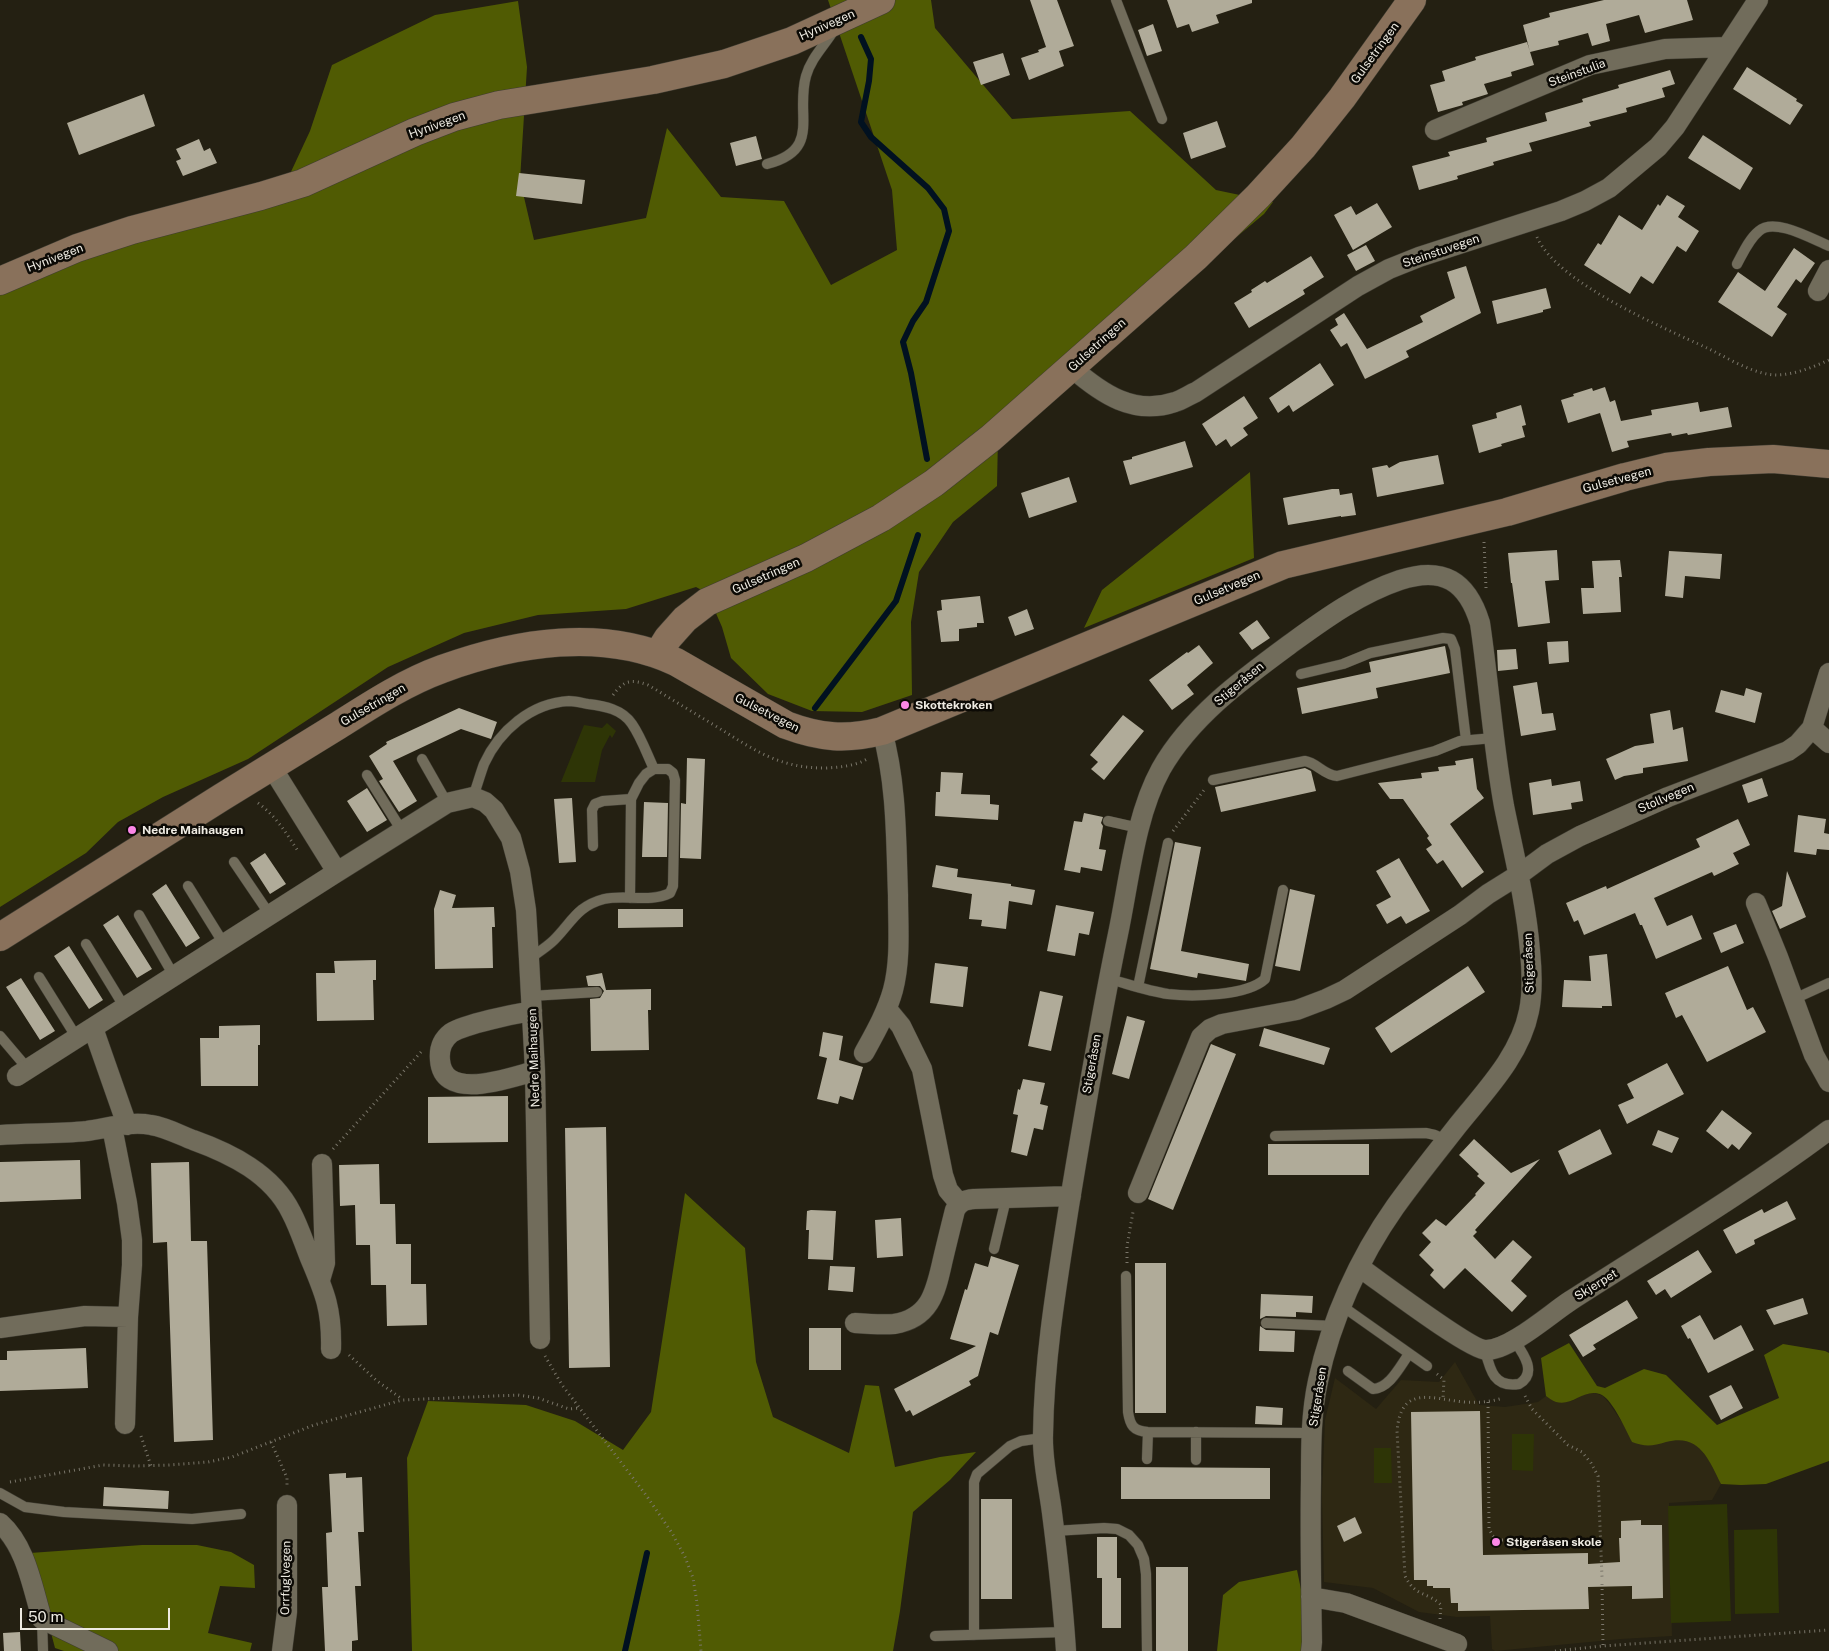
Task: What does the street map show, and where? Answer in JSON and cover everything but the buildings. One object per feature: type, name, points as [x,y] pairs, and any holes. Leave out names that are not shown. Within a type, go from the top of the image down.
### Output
[{"type":"street","name":"Hynivegen","points":[[0,281],[77,248],[132,230],[303,183],[416,132],[454,118],[499,105],[653,80],[724,64],[792,41],[881,0]]},
{"type":"street","name":"Gulsetringen","points":[[0,937],[367,707],[441,669],[480,656],[570,641],[611,643],[631,646],[658,654],[668,638],[685,619],[707,602],[841,540],[882,518],[934,483],[991,438],[1196,257],[1265,189],[1303,147],[1342,98],[1412,0]]},
{"type":"street","name":"Steinstuvegen","points":[[1072,368],[1092,386],[1108,396],[1127,403],[1158,406],[1176,402],[1196,392],[1358,286],[1388,269],[1419,257],[1561,211],[1585,201],[1609,188],[1658,147],[1675,127],[1758,0]]},
{"type":"street","name":"Steinstulia","points":[[1435,130],[1590,65],[1666,49],[1727,47]]},
{"type":"street","points":[[1818,291],[1829,270]]},
{"type":"street","name":"Gulsetvegen","points":[[658,654],[698,674],[786,725],[803,731],[833,737],[885,739],[1283,565],[1507,512],[1625,477],[1666,467],[1709,462],[1773,460],[1829,464]]},
{"type":"street","name":"Stigeråsen","points":[[1066,1642],[1042,1438],[1050,1324],[1086,1096],[1139,828],[1147,798],[1172,750],[1188,730],[1251,672],[1334,613],[1364,595],[1387,584],[1423,574],[1437,575],[1452,580],[1465,591],[1475,608],[1480,623],[1493,738],[1504,807],[1520,874],[1528,922],[1532,991],[1524,1030],[1516,1047],[1492,1084],[1396,1206],[1380,1230],[1360,1267],[1334,1326],[1318,1382],[1312,1433],[1310,1551],[1312,1642],[1310,1651]]},
{"type":"street","points":[[1829,673],[1812,728],[1829,743]]},
{"type":"street","name":"Stollvegen","points":[[1520,874],[1547,854],[1580,836],[1668,797],[1788,751],[1798,744],[1812,728]]},
{"type":"street","points":[[864,1053],[887,1009],[893,990],[898,950],[896,835],[885,739]]},
{"type":"street","points":[[272,766],[337,872]]},
{"type":"street","points":[[23,1073],[446,803],[473,797]]},
{"type":"street","name":"Nedre Maihaugen","points":[[473,797],[485,802],[494,810],[511,838],[520,871],[526,910],[535,1071],[540,1339]]},
{"type":"street","points":[[1138,1193],[1202,1037],[1210,1028],[1297,1010],[1345,990],[1520,874]]},
{"type":"street","points":[[1756,903],[1814,1055],[1829,1082]]},
{"type":"street","points":[[531,1003],[510,1015],[452,1033],[445,1039],[440,1054],[440,1063],[442,1072],[452,1082],[460,1084],[494,1081],[535,1071]]},
{"type":"street","points":[[887,1009],[901,1026],[922,1069],[943,1175],[948,1190],[959,1203]]},
{"type":"street","points":[[85,1033],[120,1126],[132,1240],[124,1424]]},
{"type":"street","points":[[0,1135],[86,1131],[120,1126],[151,1125],[205,1144],[236,1158],[258,1172],[276,1190],[291,1212],[320,1280],[328,1303],[331,1324],[331,1349]]},
{"type":"street","name":"Skjerpet","points":[[1485,1350],[1514,1340],[1829,1130]]},
{"type":"street","points":[[320,1280],[325,1263],[322,1164]]},
{"type":"street","points":[[855,1323],[895,1324],[914,1317],[928,1305],[936,1292],[955,1210],[959,1203],[974,1199],[1070,1196]]},
{"type":"street","points":[[1360,1267],[1456,1335],[1485,1350]]},
{"type":"street","points":[[0,1328],[85,1316],[128,1317]]},
{"type":"street","name":"Orrfuglvegen","points":[[282,1651],[286,1612],[287,1505]]},
{"type":"street","points":[[0,1522],[17,1544],[42,1619],[108,1651]]},
{"type":"street","points":[[1311,1597],[1346,1602],[1457,1644]]},
{"type":"lane","points":[[1116,0],[1162,118]]},
{"type":"lane","points":[[767,164],[786,157],[801,142],[804,127],[803,99],[806,76],[813,59],[839,20]]},
{"type":"lane","points":[[1737,264],[1757,232],[1768,226],[1781,227],[1829,246]]},
{"type":"lane","points":[[1301,674],[1343,664],[1370,653],[1443,638],[1451,639],[1455,648],[1466,740]]},
{"type":"lane","points":[[473,797],[485,764],[497,742],[512,726],[529,712],[548,705],[570,701],[606,706],[621,713],[632,723],[654,768]]},
{"type":"lane","points":[[1213,780],[1305,761],[1311,762],[1331,776],[1338,776],[1435,751],[1466,740],[1493,738]]},
{"type":"lane","points":[[422,759],[446,803]]},
{"type":"lane","points":[[529,960],[553,940],[580,909],[605,899],[630,898],[664,896],[670,893],[673,886],[675,780],[673,773],[668,769],[654,768],[642,779],[631,799],[630,898]]},
{"type":"lane","points":[[367,775],[402,831]]},
{"type":"lane","points":[[593,846],[592,810],[595,804],[602,801],[631,799]]},
{"type":"lane","points":[[1108,822],[1139,828]]},
{"type":"lane","points":[[1138,987],[1168,843]]},
{"type":"lane","points":[[234,862],[270,915]]},
{"type":"lane","points":[[188,886],[224,944]]},
{"type":"lane","points":[[1109,979],[1167,994],[1198,995],[1237,991],[1260,984],[1265,979],[1283,890]]},
{"type":"lane","points":[[138,915],[174,976]]},
{"type":"lane","points":[[86,944],[124,1008]]},
{"type":"lane","points":[[39,977],[85,1033]]},
{"type":"lane","points":[[1794,999],[1829,983]]},
{"type":"lane","points":[[531,1003],[596,992]]},
{"type":"lane","points":[[0,1036],[23,1073]]},
{"type":"lane","points":[[1275,1136],[1426,1133],[1447,1140]]},
{"type":"lane","points":[[994,1249],[1006,1198]]},
{"type":"lane","points":[[1126,1276],[1128,1412],[1133,1427],[1137,1431],[1312,1433]]},
{"type":"lane","points":[[1342,1306],[1427,1366]]},
{"type":"lane","points":[[1266,1322],[1334,1326]]},
{"type":"lane","points":[[1485,1350],[1489,1368],[1494,1376],[1505,1384],[1520,1387],[1527,1376],[1527,1361],[1514,1340]]},
{"type":"lane","points":[[1348,1371],[1373,1389],[1379,1389],[1386,1385],[1409,1354]]},
{"type":"lane","points":[[1147,1459],[1148,1432]]},
{"type":"lane","points":[[1196,1432],[1196,1460]]},
{"type":"lane","points":[[974,1635],[974,1482],[977,1474],[1010,1446],[1021,1441],[1042,1438]]},
{"type":"lane","points":[[0,1493],[25,1507],[64,1512],[192,1519],[241,1514]]},
{"type":"lane","points":[[1054,1532],[1104,1528],[1117,1529],[1129,1534],[1138,1545],[1144,1559],[1146,1574],[1147,1651]]},
{"type":"lane","points":[[42,1619],[43,1651]]},
{"type":"lane","points":[[935,1636],[974,1635],[1066,1642]]},
{"type":"path","points":[[1531,220],[1538,240],[1547,254],[1574,278],[1639,316],[1756,372],[1779,375],[1804,370],[1829,360]]},
{"type":"path","points":[[1475,608],[1484,603],[1485,597],[1484,537]]},
{"type":"path","points":[[606,706],[615,692],[624,684],[630,681],[637,681],[648,685],[761,754],[796,766],[810,768],[839,767],[860,763],[885,739]]},
{"type":"path","points":[[1168,843],[1178,823],[1213,780]]},
{"type":"path","points":[[254,800],[279,822],[299,853]]},
{"type":"path","points":[[322,1164],[332,1150],[418,1055],[428,1046],[445,1039]]},
{"type":"path","points":[[1126,1276],[1127,1246],[1138,1193]]},
{"type":"path","points":[[540,1339],[545,1359],[646,1495],[672,1533],[685,1557],[693,1578],[701,1651]]},
{"type":"path","points":[[331,1349],[347,1353],[377,1381],[402,1400]]},
{"type":"path","points":[[1427,1366],[1444,1380],[1443,1398]]},
{"type":"path","points":[[1438,1637],[1441,1605],[1436,1600],[1417,1592],[1411,1587],[1405,1576],[1397,1431],[1398,1416],[1410,1401],[1426,1396],[1463,1402],[1488,1402],[1502,1399],[1520,1387],[1532,1409],[1568,1445],[1582,1452],[1598,1476],[1602,1577]]},
{"type":"path","points":[[10,1482],[86,1466],[151,1466],[208,1462],[232,1458],[314,1425],[402,1400],[518,1396],[538,1398],[570,1408],[580,1408]]},
{"type":"path","points":[[1488,1402],[1490,1528],[1494,1536],[1501,1540],[1601,1541]]},
{"type":"path","points":[[124,1424],[136,1430],[143,1439],[151,1466]]},
{"type":"path","points":[[271,1442],[287,1478],[287,1505]]},
{"type":"path","points":[[1602,1584],[1603,1646]]},
{"type":"path","points":[[1555,1651],[1829,1630]]},
{"type":"shaded area","name":"Stigeråsen skole","points":[[1455,1362],[1479,1405],[1505,1407],[1538,1402],[1546,1396],[1556,1402],[1572,1401],[1584,1394],[1595,1393],[1603,1396],[1609,1403],[1624,1425],[1632,1442],[1677,1439],[1690,1441],[1699,1447],[1709,1460],[1721,1484],[1712,1500],[1669,1503],[1672,1636],[1495,1651],[1492,1649],[1490,1616],[1457,1617],[1419,1612],[1373,1588],[1324,1582],[1322,1494],[1325,1420],[1335,1378],[1376,1409],[1401,1380],[1439,1382]]},
{"type":"green space","points":[[828,0],[931,0],[935,28],[1012,119],[1130,111],[1216,190],[1273,202],[1264,214],[998,437],[997,486],[953,522],[919,572],[911,622],[912,695],[862,712],[812,711],[768,694],[731,658],[722,627],[707,593],[696,587],[626,609],[538,615],[464,633],[388,667],[248,759],[163,797],[118,822],[86,853],[0,907],[0,270],[289,176],[310,131],[332,65],[435,15],[518,1],[527,67],[520,180],[534,240],[646,218],[667,128],[721,197],[784,201],[831,285],[897,250],[892,190]]},
{"type":"green space","points":[[1250,472],[1254,558],[1084,628],[1102,590]]},
{"type":"green space","points":[[607,723],[616,731],[612,738],[610,735],[602,750],[595,782],[561,782],[584,725],[602,728]]},
{"type":"green space","points":[[685,1193],[745,1248],[756,1362],[773,1417],[849,1453],[865,1385],[879,1386],[895,1467],[940,1457],[976,1452],[950,1480],[913,1512],[893,1651],[412,1651],[407,1458],[428,1401],[526,1405],[575,1421],[623,1450],[651,1412]]},
{"type":"green space","points":[[1569,1343],[1597,1386],[1605,1388],[1644,1369],[1666,1375],[1717,1425],[1779,1398],[1764,1355],[1783,1344],[1825,1351],[1829,1353],[1829,1461],[1766,1484],[1721,1484],[1707,1457],[1694,1444],[1677,1440],[1649,1445],[1632,1442],[1615,1409],[1602,1395],[1590,1393],[1562,1403],[1555,1402],[1546,1396],[1541,1358]]},
{"type":"green space","points":[[1512,1434],[1534,1434],[1533,1471],[1512,1470]]},
{"type":"green space","points":[[1374,1448],[1391,1448],[1392,1483],[1374,1483]]},
{"type":"green space","points":[[1727,1504],[1731,1621],[1671,1623],[1668,1506]]},
{"type":"green space","points":[[1777,1529],[1779,1613],[1735,1614],[1734,1530]]},
{"type":"green space","points":[[142,1545],[197,1545],[231,1552],[254,1565],[255,1588],[220,1586],[208,1633],[252,1643],[250,1651],[64,1651],[55,1648],[30,1553]]},
{"type":"green space","points":[[1297,1570],[1304,1604],[1302,1651],[1217,1651],[1223,1595],[1239,1582]]},
{"type":"waterway","points":[[861,37],[871,59],[861,122],[871,137],[928,188],[944,209],[949,231],[926,302],[913,321],[903,342],[911,373],[927,459]]},
{"type":"waterway","points":[[815,708],[896,601],[918,535]]},
{"type":"waterway","points":[[625,1651],[647,1553]]},
{"type":"place","name":"Skottekroken","points":[[905,705]]},
{"type":"place","name":"Nedre Maihaugen","points":[[132,830]]},
{"type":"place","name":"Stigeråsen skole","points":[[1496,1542]]}]
